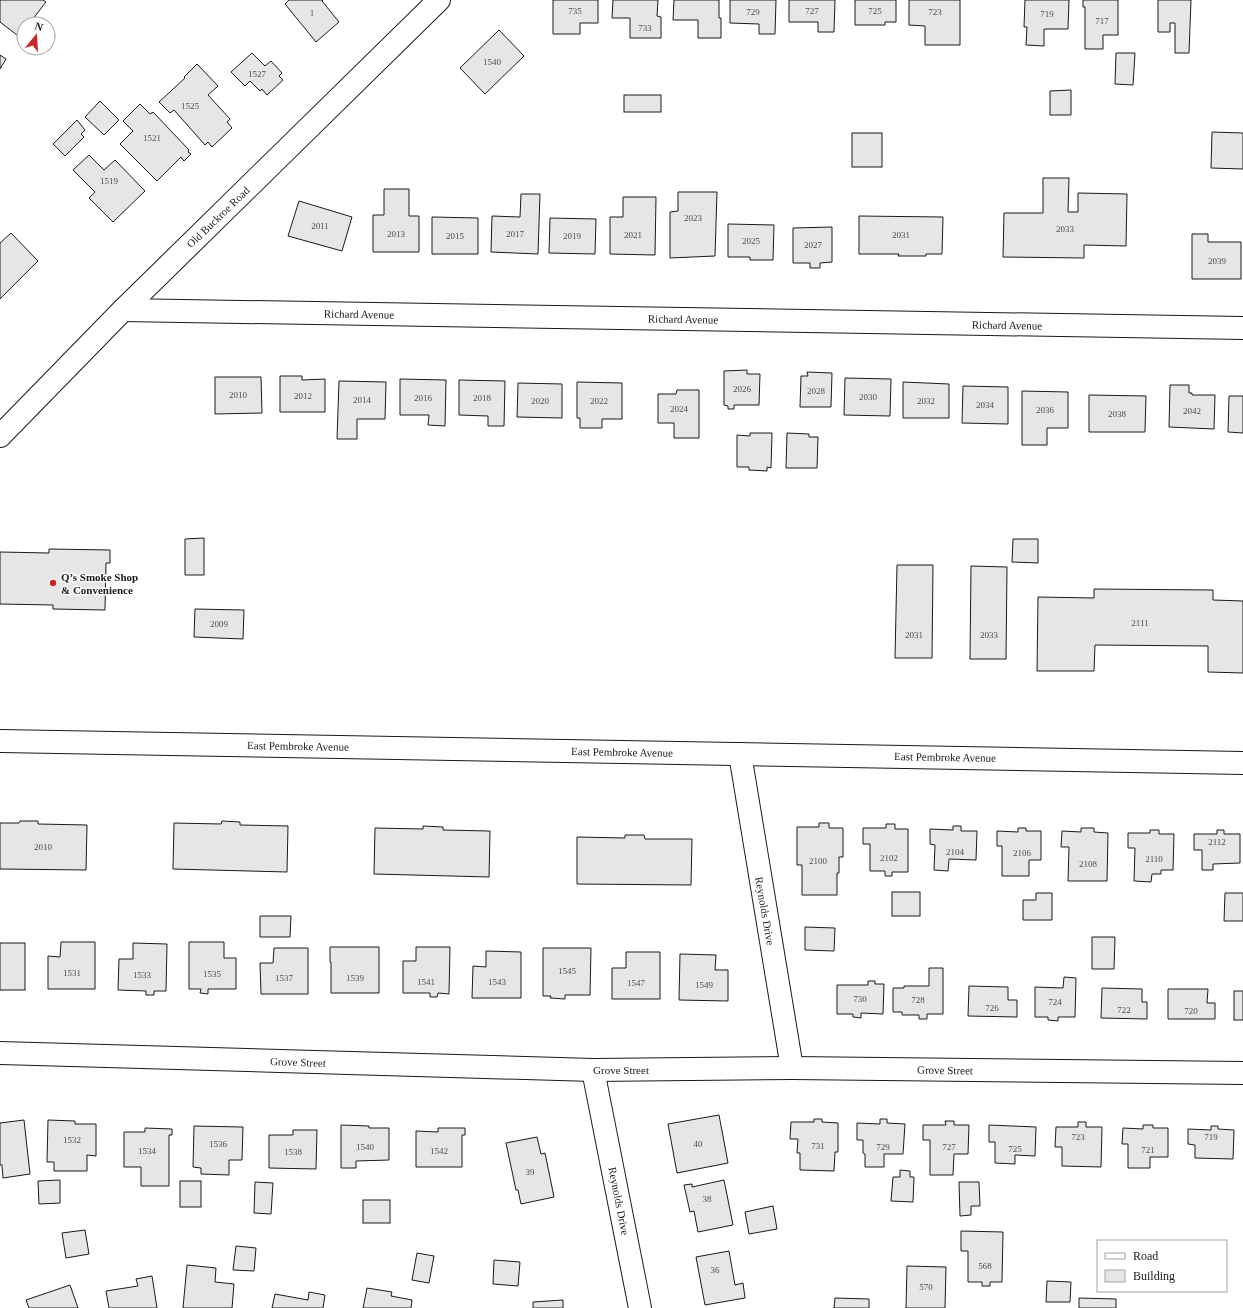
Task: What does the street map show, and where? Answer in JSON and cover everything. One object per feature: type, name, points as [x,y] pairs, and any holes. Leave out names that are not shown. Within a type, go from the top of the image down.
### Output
[{"type":"street","name":"Old Buckroe Road","points":[[0,436],[123,310],[434,2]]},
{"type":"street","name":"Richard Avenue","points":[[123,310],[1243,328]]},
{"type":"street","points":[[0,724],[26,741]]},
{"type":"street","name":"East Pembroke Avenue","points":[[0,741],[1243,763]]},
{"type":"street","name":"Reynolds Drive","points":[[740,754],[792,1068]]},
{"type":"street","name":"Grove Street","points":[[0,1053],[593,1070],[792,1068],[1243,1073]]},
{"type":"street","name":"Reynolds Drive","points":[[593,1070],[640,1308]]},
{"type":"building","points":[[0,0],[43,0],[46,2],[35,16],[16,16],[16,34],[0,22]]},
{"type":"building","points":[[289,0],[323,0],[322,1],[339,22],[316,42],[285,4]]},
{"type":"building","points":[[553,0],[598,0],[598,23],[580,23],[580,34],[553,34]]},
{"type":"building","points":[[613,0],[658,0],[657,16],[661,17],[661,38],[630,38],[630,18],[612,18]]},
{"type":"building","points":[[674,0],[719,0],[721,38],[698,38],[698,20],[673,20]]},
{"type":"building","points":[[730,0],[776,0],[775,34],[759,34],[759,24],[730,23]]},
{"type":"building","points":[[789,0],[835,0],[834,32],[818,32],[818,22],[789,22]]},
{"type":"building","points":[[855,0],[896,0],[896,22],[885,22],[885,25],[855,25]]},
{"type":"building","points":[[909,0],[960,0],[960,45],[925,45],[925,26],[909,25]]},
{"type":"building","points":[[1025,0],[1069,0],[1068,29],[1044,29],[1044,46],[1026,45],[1027,27],[1024,27]]},
{"type":"building","points":[[1083,0],[1118,0],[1118,35],[1103,35],[1103,49],[1085,49],[1085,7],[1083,7]]},
{"type":"building","points":[[1158,0],[1191,0],[1189,53],[1175,53],[1175,23],[1170,23],[1170,32],[1158,32]]},
{"type":"building","points":[[499,30],[524,56],[485,94],[460,68]]},
{"type":"building","points":[[252,53],[265,66],[271,61],[282,73],[279,76],[283,80],[267,95],[262,89],[260,91],[250,81],[245,86],[231,72]]},
{"type":"building","points":[[1116,53],[1135,53],[1133,85],[1115,84]]},
{"type":"building","points":[[0,55],[6,59],[0,69]]},
{"type":"building","points":[[197,64],[218,86],[208,95],[230,119],[227,122],[232,128],[212,147],[208,142],[205,145],[174,110],[170,113],[159,102],[185,78],[184,77]]},
{"type":"building","points":[[1071,90],[1071,115],[1050,115],[1050,91]]},
{"type":"building","points":[[624,95],[661,95],[661,112],[624,112]]},
{"type":"building","points":[[100,101],[119,120],[104,135],[85,117]]},
{"type":"building","points":[[140,104],[150,114],[153,112],[189,150],[188,152],[191,154],[184,161],[181,157],[157,181],[120,144],[133,131],[123,121]]},
{"type":"building","points":[[77,120],[85,130],[81,134],[84,137],[65,156],[53,144]]},
{"type":"building","points":[[1212,132],[1243,133],[1243,169],[1211,168]]},
{"type":"building","points":[[852,133],[882,133],[882,167],[852,167]]},
{"type":"building","points":[[89,155],[104,170],[115,160],[145,191],[113,222],[89,198],[95,192],[73,170]]},
{"type":"building","points":[[1043,178],[1069,178],[1068,212],[1078,212],[1078,193],[1127,194],[1126,246],[1084,245],[1084,258],[1003,257],[1004,213],[1043,213]]},
{"type":"building","points":[[384,189],[409,189],[409,216],[419,216],[419,252],[373,252],[373,215],[384,215]]},
{"type":"building","points":[[678,192],[717,192],[715,256],[670,258],[670,212],[678,211]]},
{"type":"building","points":[[521,194],[540,194],[538,254],[491,252],[492,216],[520,217]]},
{"type":"building","points":[[623,197],[656,197],[655,255],[610,254],[610,217],[623,217]]},
{"type":"building","points":[[299,201],[352,217],[342,251],[288,236]]},
{"type":"building","points":[[859,216],[943,217],[942,254],[926,254],[926,256],[898,256],[899,254],[859,254]]},
{"type":"building","points":[[432,217],[478,218],[478,254],[432,254]]},
{"type":"building","points":[[550,218],[596,219],[595,254],[549,253]]},
{"type":"building","points":[[728,224],[774,225],[773,260],[750,260],[750,257],[728,257]]},
{"type":"building","points":[[832,227],[832,262],[820,263],[820,268],[810,268],[810,263],[793,263],[793,228]]},
{"type":"building","points":[[11,233],[38,261],[0,299],[0,243]]},
{"type":"building","points":[[1192,234],[1208,234],[1208,242],[1241,242],[1241,279],[1192,279]]},
{"type":"building","points":[[747,370],[747,374],[760,374],[759,405],[734,405],[734,409],[728,409],[728,406],[724,405],[724,371]]},
{"type":"building","points":[[807,372],[832,373],[831,407],[800,407],[801,376],[808,376]]},
{"type":"building","points":[[280,376],[302,376],[302,380],[325,379],[325,412],[280,412]]},
{"type":"building","points":[[215,377],[261,377],[262,413],[215,414]]},
{"type":"building","points":[[845,378],[891,379],[890,416],[844,415]]},
{"type":"building","points":[[400,379],[446,380],[445,426],[428,425],[429,415],[400,415]]},
{"type":"building","points":[[459,380],[505,381],[504,426],[488,426],[488,416],[459,415]]},
{"type":"building","points":[[339,381],[386,382],[385,419],[357,419],[357,439],[337,439]]},
{"type":"building","points":[[577,382],[622,383],[622,419],[602,419],[602,428],[580,428],[580,418],[577,418]]},
{"type":"building","points":[[903,382],[949,384],[949,418],[903,418]]},
{"type":"building","points":[[518,383],[562,384],[562,418],[517,417]]},
{"type":"building","points":[[1170,385],[1189,385],[1189,393],[1192,393],[1192,395],[1215,395],[1214,429],[1169,427]]},
{"type":"building","points":[[963,386],[1008,387],[1008,424],[962,423]]},
{"type":"building","points":[[677,390],[699,390],[699,438],[674,438],[674,423],[658,423],[658,394],[676,394]]},
{"type":"building","points":[[1022,391],[1068,392],[1068,428],[1047,428],[1047,445],[1022,445]]},
{"type":"building","points":[[1089,395],[1146,396],[1145,432],[1089,432]]},
{"type":"building","points":[[1229,396],[1243,396],[1243,433],[1228,432]]},
{"type":"building","points":[[750,433],[772,433],[771,468],[767,467],[767,471],[749,470],[749,467],[737,467],[737,435],[750,436]]},
{"type":"building","points":[[787,433],[809,434],[809,437],[818,437],[817,468],[786,468]]},
{"type":"building","points":[[204,538],[204,575],[185,575],[185,539]]},
{"type":"building","points":[[1013,539],[1038,539],[1038,563],[1012,562]]},
{"type":"building","name":"Q’s Smoke Shop & Convenience","points":[[49,549],[110,550],[110,563],[106,563],[105,610],[53,609],[53,605],[0,604],[0,552],[49,553]]},
{"type":"building","points":[[897,565],[933,565],[932,658],[895,658]]},
{"type":"building","points":[[971,566],[1007,567],[1006,659],[970,659]]},
{"type":"building","points":[[1094,589],[1213,590],[1213,600],[1243,601],[1243,673],[1208,672],[1208,646],[1095,645],[1094,671],[1037,671],[1038,597],[1094,598]]},
{"type":"building","points":[[195,609],[244,610],[243,639],[194,637]]},
{"type":"building","points":[[20,821],[38,821],[38,824],[87,825],[86,870],[0,869],[0,823],[19,823]]},
{"type":"building","points":[[222,821],[240,822],[240,825],[288,826],[287,872],[173,869],[174,823],[221,824]]},
{"type":"building","points":[[819,823],[829,823],[829,828],[843,828],[843,857],[839,857],[837,895],[802,895],[802,865],[797,865],[797,827],[819,827]]},
{"type":"building","points":[[886,824],[895,824],[895,829],[908,829],[908,872],[892,872],[892,876],[885,876],[885,871],[870,871],[870,844],[863,844],[863,828],[886,828]]},
{"type":"building","points":[[423,826],[443,827],[443,830],[490,831],[489,877],[374,874],[375,828],[423,829]]},
{"type":"building","points":[[953,826],[961,826],[961,831],[977,831],[976,860],[949,859],[948,871],[934,870],[935,845],[930,844],[930,829],[953,830]]},
{"type":"building","points":[[1018,828],[1026,828],[1026,831],[1041,831],[1041,860],[1029,860],[1029,876],[1002,876],[1002,846],[997,846],[997,831],[1018,832]]},
{"type":"building","points":[[1081,828],[1094,828],[1094,832],[1108,833],[1107,881],[1068,881],[1069,847],[1061,847],[1062,831],[1081,832]]},
{"type":"building","points":[[1150,830],[1159,830],[1159,834],[1174,834],[1173,870],[1161,870],[1161,874],[1152,874],[1151,882],[1134,881],[1135,848],[1128,848],[1128,833],[1150,833]]},
{"type":"building","points":[[1217,830],[1224,830],[1224,834],[1240,834],[1240,863],[1213,864],[1213,870],[1202,870],[1202,850],[1194,850],[1194,834],[1217,834]]},
{"type":"building","points":[[625,835],[644,835],[645,839],[692,839],[691,885],[577,884],[577,837],[625,838]]},
{"type":"building","points":[[892,892],[920,892],[920,916],[892,916]]},
{"type":"building","points":[[1036,893],[1052,893],[1052,920],[1023,920],[1023,900],[1036,900]]},
{"type":"building","points":[[1225,893],[1243,893],[1243,921],[1224,921]]},
{"type":"building","points":[[260,916],[291,916],[290,937],[260,937]]},
{"type":"building","points":[[805,927],[835,928],[834,951],[805,950]]},
{"type":"building","points":[[1092,937],[1115,937],[1114,969],[1092,969]]},
{"type":"building","points":[[61,942],[95,942],[95,989],[48,989],[48,956],[60,957]]},
{"type":"building","points":[[189,942],[224,942],[224,958],[236,958],[236,989],[208,989],[208,994],[200,993],[201,989],[189,989]]},
{"type":"building","points":[[0,943],[25,943],[25,990],[0,990]]},
{"type":"building","points":[[133,943],[167,944],[166,991],[154,991],[154,995],[146,995],[146,991],[118,990],[119,959],[133,959]]},
{"type":"building","points":[[330,947],[379,947],[379,993],[331,993]]},
{"type":"building","points":[[416,947],[450,947],[449,994],[438,993],[437,997],[430,997],[430,993],[403,993],[403,961],[416,961]]},
{"type":"building","points":[[274,948],[308,948],[308,994],[261,994],[260,963],[273,963]]},
{"type":"building","points":[[543,948],[591,948],[590,995],[565,995],[565,999],[543,996]]},
{"type":"building","points":[[486,951],[521,952],[521,998],[472,998],[473,966],[486,967]]},
{"type":"building","points":[[626,952],[660,952],[660,999],[612,999],[612,968],[626,968]]},
{"type":"building","points":[[680,954],[716,955],[715,970],[728,970],[728,1001],[679,1000]]},
{"type":"building","points":[[929,968],[943,968],[943,1014],[927,1014],[927,1019],[919,1019],[919,1015],[902,1015],[902,1012],[893,1012],[893,988],[904,988],[904,986],[929,986]]},
{"type":"building","points":[[1064,977],[1076,978],[1075,1017],[1058,1017],[1058,1021],[1048,1020],[1048,1017],[1035,1017],[1035,987],[1063,988]]},
{"type":"building","points":[[868,981],[875,981],[875,984],[884,984],[883,1014],[861,1013],[861,1018],[853,1017],[853,1014],[837,1014],[837,985],[868,985]]},
{"type":"building","points":[[969,986],[1008,987],[1008,1000],[1017,1000],[1017,1017],[968,1016]]},
{"type":"building","points":[[1102,988],[1142,989],[1142,1002],[1147,1002],[1147,1019],[1101,1018]]},
{"type":"building","points":[[1168,989],[1208,989],[1207,1003],[1215,1003],[1215,1019],[1168,1019]]},
{"type":"building","points":[[1234,991],[1243,991],[1243,1020],[1234,1020]]},
{"type":"building","points":[[719,1115],[728,1163],[677,1173],[668,1124]]},
{"type":"building","points":[[814,1119],[822,1119],[822,1122],[838,1123],[838,1152],[835,1152],[834,1171],[800,1170],[800,1153],[797,1153],[798,1139],[790,1139],[791,1122],[814,1122]]},
{"type":"building","points":[[880,1119],[887,1119],[887,1123],[905,1124],[903,1154],[884,1154],[884,1167],[865,1167],[863,1140],[857,1140],[857,1123],[880,1124]]},
{"type":"building","points":[[24,1120],[30,1174],[3,1178],[2,1165],[0,1165],[0,1123]]},
{"type":"building","points":[[48,1120],[75,1121],[75,1124],[96,1124],[96,1156],[87,1155],[87,1171],[54,1171],[54,1162],[47,1162]]},
{"type":"building","points":[[945,1121],[954,1121],[954,1125],[969,1125],[968,1154],[954,1154],[953,1175],[930,1175],[930,1140],[923,1140],[923,1125],[946,1125]]},
{"type":"building","points":[[1078,1122],[1086,1122],[1086,1127],[1102,1127],[1101,1167],[1062,1166],[1062,1147],[1055,1147],[1056,1127],[1078,1127]]},
{"type":"building","points":[[341,1125],[369,1126],[369,1128],[389,1128],[389,1160],[356,1161],[356,1168],[341,1168]]},
{"type":"building","points":[[989,1125],[1036,1127],[1035,1156],[1015,1155],[1015,1164],[995,1163],[995,1142],[989,1142]]},
{"type":"building","points":[[1143,1125],[1153,1125],[1153,1128],[1168,1128],[1168,1157],[1150,1157],[1150,1168],[1128,1168],[1128,1144],[1122,1144],[1123,1128],[1143,1129]]},
{"type":"building","points":[[194,1126],[243,1127],[242,1160],[229,1160],[229,1175],[201,1174],[201,1168],[193,1167]]},
{"type":"building","points":[[1211,1126],[1218,1126],[1218,1129],[1234,1130],[1233,1159],[1195,1158],[1195,1145],[1188,1144],[1188,1129],[1211,1130]]},
{"type":"building","points":[[145,1128],[172,1129],[172,1135],[169,1135],[169,1186],[141,1186],[141,1167],[124,1167],[124,1132],[145,1132]]},
{"type":"building","points":[[438,1128],[465,1128],[465,1135],[462,1135],[462,1167],[416,1167],[416,1131],[438,1132]]},
{"type":"building","points":[[293,1130],[317,1130],[316,1169],[269,1168],[269,1135],[293,1135]]},
{"type":"building","points":[[537,1137],[541,1154],[545,1153],[554,1197],[521,1204],[518,1190],[516,1190],[506,1143]]},
{"type":"building","points":[[900,1170],[910,1171],[910,1177],[914,1177],[913,1202],[891,1201],[893,1177],[900,1177]]},
{"type":"building","points":[[60,1180],[60,1203],[39,1204],[38,1181]]},
{"type":"building","points":[[724,1180],[733,1225],[698,1232],[694,1211],[690,1212],[684,1185],[692,1184],[692,1187]]},
{"type":"building","points":[[180,1181],[201,1181],[201,1207],[180,1207]]},
{"type":"building","points":[[255,1182],[273,1183],[271,1214],[254,1213]]},
{"type":"building","points":[[959,1182],[979,1182],[980,1206],[971,1206],[971,1215],[960,1216]]},
{"type":"building","points":[[363,1200],[390,1200],[390,1223],[363,1223]]},
{"type":"building","points":[[773,1206],[777,1229],[749,1234],[745,1212]]},
{"type":"building","points":[[85,1230],[89,1254],[66,1258],[62,1233]]},
{"type":"building","points":[[961,1231],[1003,1232],[1002,1282],[990,1282],[990,1286],[982,1286],[982,1282],[968,1282],[968,1251],[961,1251]]},
{"type":"building","points":[[236,1246],[256,1248],[254,1271],[233,1270]]},
{"type":"building","points":[[729,1251],[735,1285],[743,1283],[745,1298],[705,1305],[696,1257]]},
{"type":"building","points":[[417,1253],[434,1256],[429,1283],[412,1280]]},
{"type":"building","points":[[494,1260],[520,1262],[518,1286],[493,1284]]},
{"type":"building","points":[[187,1265],[216,1268],[215,1282],[234,1284],[232,1308],[183,1308]]},
{"type":"building","points":[[907,1266],[946,1267],[945,1308],[906,1308]]},
{"type":"building","points":[[152,1276],[157,1308],[109,1308],[106,1291],[138,1286],[136,1279]]},
{"type":"building","points":[[1047,1281],[1071,1282],[1070,1302],[1046,1302]]},
{"type":"building","points":[[70,1285],[78,1308],[29,1308],[26,1300]]},
{"type":"building","points":[[367,1288],[392,1292],[391,1296],[412,1300],[411,1308],[363,1308]]},
{"type":"building","points":[[309,1292],[325,1295],[323,1308],[272,1308],[275,1294],[308,1300]]},
{"type":"building","points":[[835,1298],[869,1299],[869,1308],[834,1308]]},
{"type":"building","points":[[1079,1298],[1116,1299],[1116,1308],[1079,1308]]},
{"type":"building","points":[[563,1300],[563,1308],[533,1308],[533,1302]]},
{"type":"place","name":"Q’s Smoke Shop & Convenience","points":[[53,583]]}]
